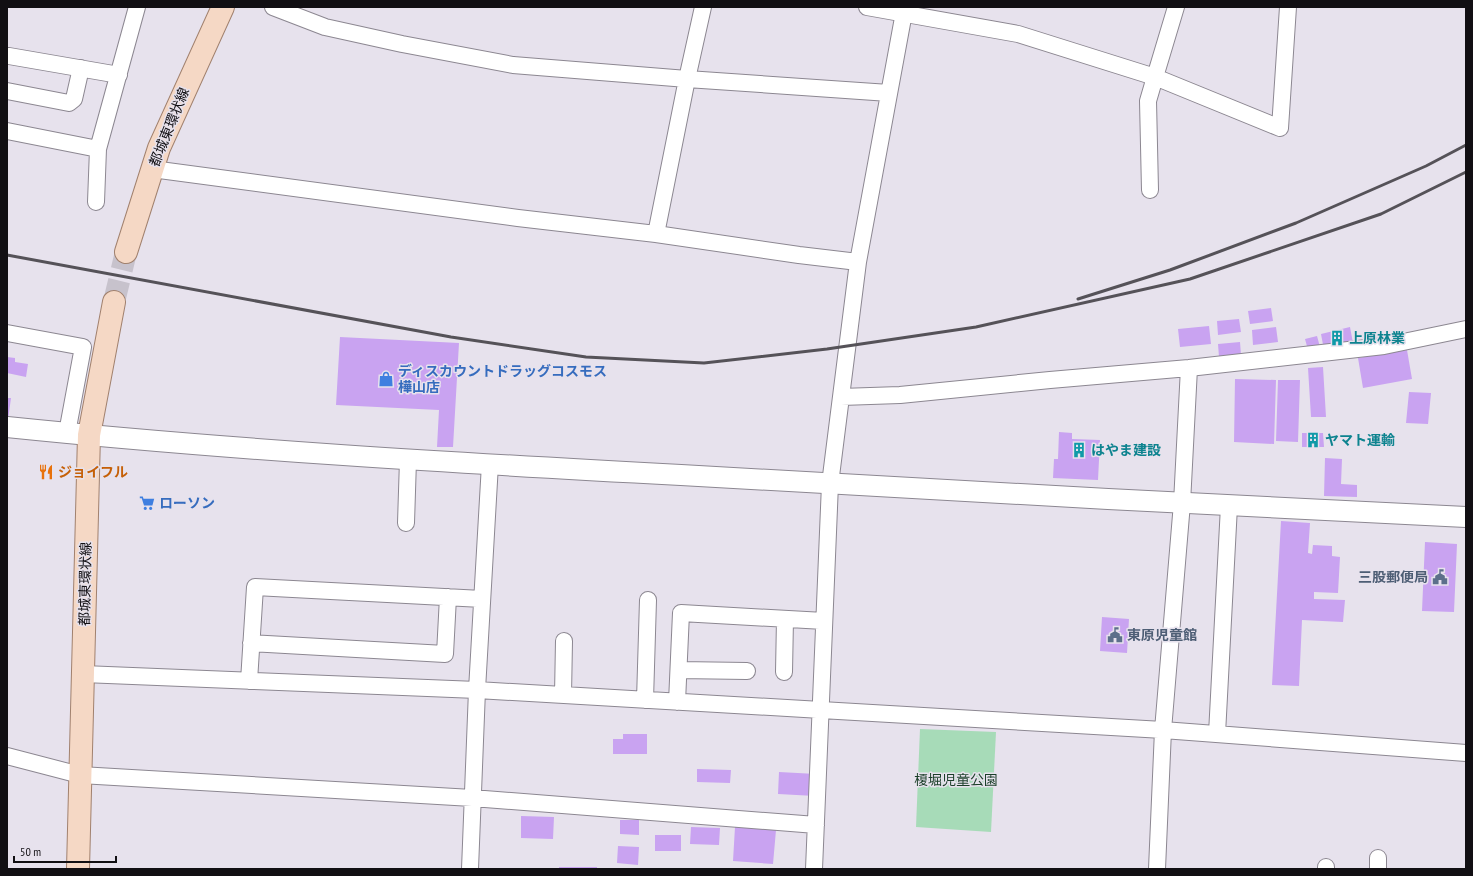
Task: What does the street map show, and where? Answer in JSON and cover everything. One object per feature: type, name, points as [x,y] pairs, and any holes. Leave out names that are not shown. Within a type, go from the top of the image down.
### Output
[{"type":"main road","name":"都城東環状線","points":[[126,252],[159,148],[223,7]]},
{"type":"main road","name":"都城東環状線","points":[[78,869],[89,435],[114,302]]},
{"type":"street","points":[[96,202],[98,149],[137,7]]},
{"type":"street","points":[[273,7],[325,27],[402,44],[513,65],[889,93]]},
{"type":"street","points":[[656,234],[703,7]]},
{"type":"street","points":[[867,7],[905,11],[1018,34],[1155,77],[1280,128],[1288,7]]},
{"type":"street","points":[[1150,190],[1148,101],[1176,7]]},
{"type":"street","points":[[814,869],[830,484],[858,262],[905,11]]},
{"type":"street","points":[[7,56],[118,75]]},
{"type":"street","points":[[7,91],[70,103],[74,99],[81,68]]},
{"type":"street","points":[[7,131],[98,149]]},
{"type":"street","points":[[152,169],[518,218],[656,234],[858,262]]},
{"type":"street","points":[[841,397],[900,395],[1189,368],[1384,346],[1466,329]]},
{"type":"street","points":[[7,333],[83,347],[67,433]]},
{"type":"street","points":[[1157,869],[1163,730],[1182,504],[1189,368]]},
{"type":"street","points":[[7,427],[89,435],[408,460],[1182,504],[1466,517]]},
{"type":"street","points":[[406,523],[408,460]]},
{"type":"street","points":[[470,869],[477,690],[490,464]]},
{"type":"street","points":[[1217,734],[1229,506]]},
{"type":"street","points":[[249,681],[255,587],[482,599]]},
{"type":"street","points":[[251,643],[445,654],[448,597]]},
{"type":"street","points":[[645,700],[648,600]]},
{"type":"street","points":[[678,702],[681,613],[824,621]]},
{"type":"street","points":[[784,672],[785,619]]},
{"type":"street","points":[[563,695],[564,641]]},
{"type":"street","points":[[679,670],[748,671]]},
{"type":"street","points":[[83,674],[477,690],[1163,730],[1466,753]]},
{"type":"street","points":[[7,756],[80,775],[472,798],[816,825]]},
{"type":"green space","name":"榎堀児童公園","points":[[920,729],[996,732],[991,832],[916,827]]},
{"type":"building","points":[[1271,308],[1273,321],[1250,324],[1248,311]]},
{"type":"building","points":[[1239,319],[1241,332],[1218,335],[1217,321]]},
{"type":"building","points":[[1209,326],[1211,344],[1180,347],[1178,329]]},
{"type":"building","points":[[1276,327],[1278,342],[1253,345],[1252,330]]},
{"type":"building","name":"上原林業","points":[[1350,327],[1353,343],[1324,350],[1321,334]]},
{"type":"building","points":[[1317,336],[1320,347],[1308,350],[1305,339]]},
{"type":"building","points":[[340,337],[459,343],[453,447],[437,447],[439,410],[336,405]]},
{"type":"building","points":[[1240,342],[1241,355],[1219,357],[1218,344]]},
{"type":"building","points":[[1407,350],[1412,379],[1363,388],[1358,358]]},
{"type":"building","points":[[7,357],[15,358],[15,362],[28,364],[26,377],[7,373]]},
{"type":"building","points":[[1323,367],[1326,417],[1311,417],[1308,368]]},
{"type":"building","points":[[1235,379],[1276,380],[1274,444],[1234,442]]},
{"type":"building","points":[[1278,380],[1300,380],[1298,442],[1276,441]]},
{"type":"building","points":[[1409,392],[1431,393],[1428,424],[1406,423]]},
{"type":"building","points":[[7,398],[11,398],[8,420],[7,420]]},
{"type":"building","name":"はやま建設","points":[[1059,432],[1072,433],[1072,439],[1100,440],[1098,480],[1053,478],[1054,459],[1058,459]]},
{"type":"building","name":"ヤマト運輸","points":[[1302,433],[1323,433],[1324,447],[1302,447]]},
{"type":"building","points":[[1325,458],[1342,459],[1341,484],[1357,485],[1357,497],[1324,496]]},
{"type":"building","points":[[1281,521],[1310,523],[1308,553],[1312,554],[1313,545],[1332,546],[1332,556],[1340,557],[1338,593],[1314,592],[1314,599],[1345,600],[1343,622],[1302,620],[1299,686],[1272,685]]},
{"type":"building","name":"三股郵便局","points":[[1425,542],[1457,544],[1454,612],[1422,611]]},
{"type":"building","name":"東原児童館","points":[[1102,617],[1129,619],[1127,653],[1100,651]]},
{"type":"building","points":[[623,734],[647,734],[647,754],[613,754],[613,739],[623,739]]},
{"type":"building","points":[[697,769],[731,770],[730,783],[697,782]]},
{"type":"building","points":[[779,772],[816,774],[815,796],[778,794]]},
{"type":"building","points":[[521,816],[554,817],[553,839],[521,838]]},
{"type":"building","points":[[620,820],[639,820],[639,835],[620,834]]},
{"type":"building","points":[[691,827],[720,828],[719,845],[690,844]]},
{"type":"building","points":[[735,827],[776,830],[773,864],[733,861]]},
{"type":"building","points":[[655,835],[681,835],[681,851],[655,851]]},
{"type":"building","points":[[618,846],[639,847],[638,865],[617,863]]},
{"type":"building","points":[[559,867],[597,867],[597,869],[559,869]]},
{"type":"tunnel","points":[[114,302],[126,252]]},
{"type":"railway","points":[[1078,299],[1170,270],[1296,223],[1426,166],[1466,145]]},
{"type":"railway","points":[[7,255],[451,337],[586,357],[704,363],[827,349],[976,327],[1190,279],[1381,214],[1466,172]]},
{"type":"place","name":"上原林業","points":[[1337,338]]},
{"type":"place","name":"ディスカウントドラッグコスモス 樺山店","points":[[386,379]]},
{"type":"place","name":"ヤマト運輸","points":[[1313,440]]},
{"type":"place","name":"はやま建設","points":[[1079,450]]},
{"type":"place","name":"ジョイフル","points":[[46,472]]},
{"type":"place","name":"ローソン","points":[[147,503]]},
{"type":"place","name":"三股郵便局","points":[[1440,577]]},
{"type":"place","name":"東原児童館","points":[[1115,635]]}]
